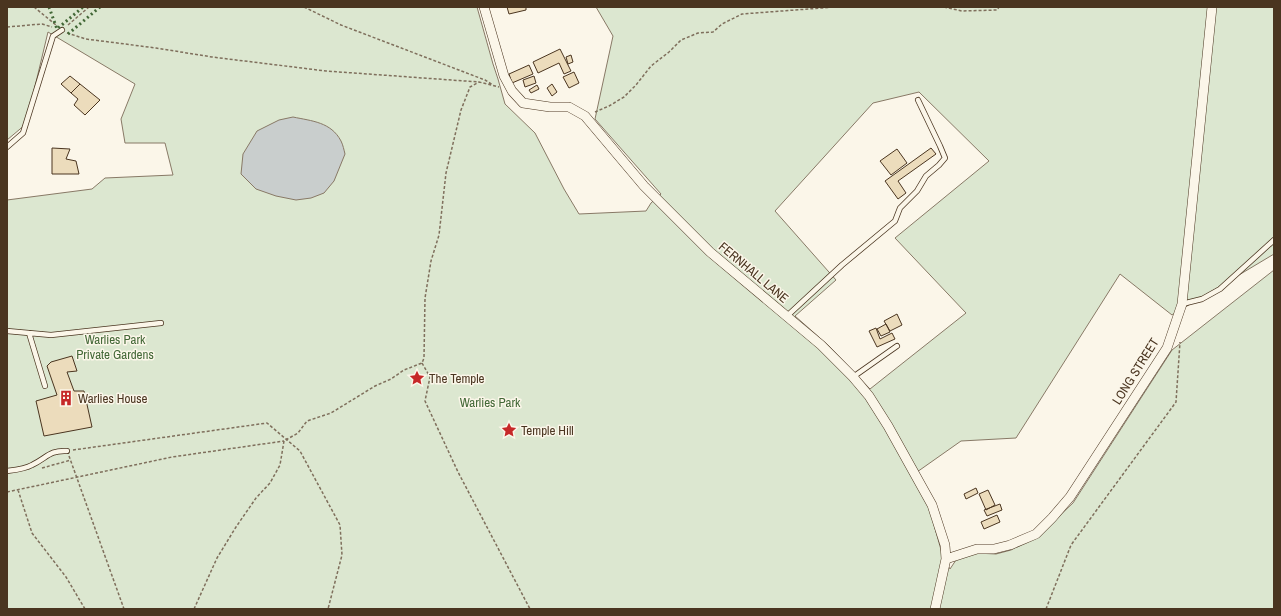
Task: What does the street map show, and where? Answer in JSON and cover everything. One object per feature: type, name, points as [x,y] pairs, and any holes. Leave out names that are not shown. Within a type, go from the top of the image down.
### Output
[{"type":"street","name":"FERNHALL LANE","points":[[484,7],[504,76],[523,103],[550,107],[569,107],[585,116],[644,186],[710,252],[821,345],[853,376],[870,396],[932,505],[945,544],[946,558],[935,609]]},
{"type":"street","name":"LONG STREET","points":[[946,558],[977,549],[994,549],[1010,546],[1036,534],[1070,497],[1167,348],[1182,304],[1212,7]]},
{"type":"lane","points":[[7,147],[23,133],[53,36],[62,30]]},
{"type":"lane","points":[[787,316],[842,265],[895,221],[900,208],[917,191],[926,176],[945,158],[918,100]]},
{"type":"lane","points":[[1182,304],[1202,299],[1220,289],[1274,240]]},
{"type":"lane","points":[[7,331],[51,335],[161,323]]},
{"type":"lane","points":[[29,333],[45,386]]},
{"type":"lane","points":[[853,376],[897,346]]},
{"type":"lane","points":[[7,471],[25,468],[48,454],[58,451],[67,451]]},
{"type":"path","points":[[34,7],[68,34],[86,39],[326,71],[479,82],[502,88],[511,88]]},
{"type":"path","points":[[62,30],[89,7]]},
{"type":"path","points":[[304,7],[340,25],[485,80],[495,86]]},
{"type":"path","points":[[585,116],[609,106],[624,97],[651,66],[669,52],[681,40],[698,33],[713,32],[722,24],[742,14],[835,7]]},
{"type":"path","points":[[944,7],[962,11],[997,10],[999,7]]},
{"type":"path","points":[[7,27],[42,24],[62,30]]},
{"type":"path","points":[[7,492],[172,457],[284,441],[298,433],[307,421],[331,413],[404,370],[422,363],[424,358],[425,298],[431,261],[439,235],[446,173],[461,110],[470,87],[479,82]]},
{"type":"path","points":[[1046,609],[1071,545],[1176,402],[1180,342]]},
{"type":"path","points":[[422,363],[430,377],[426,401],[458,472],[530,609]]},
{"type":"path","points":[[67,451],[267,424],[300,451],[340,526],[342,556],[328,609]]},
{"type":"path","points":[[194,609],[221,551],[256,498],[270,483],[280,465],[284,441]]},
{"type":"path","points":[[71,460],[124,609]]},
{"type":"path","points":[[18,489],[32,533],[66,577],[85,609]]},
{"type":"green space","name":"Warlies Park","points":[[7,7],[477,7],[505,104],[535,133],[564,189],[579,214],[646,211],[651,203],[661,194],[595,119],[613,36],[596,7],[1274,7],[1274,254],[1172,315],[1120,274],[1016,438],[961,441],[917,472],[929,507],[943,557],[950,569],[958,557],[976,553],[996,554],[1011,550],[1038,536],[1073,503],[1172,350],[1274,270],[1274,609],[7,609],[7,200],[92,189],[105,178],[173,175],[165,143],[125,143],[121,119],[135,84],[48,32],[26,124],[7,140]],"holes":[[[919,92],[989,161],[895,238],[966,313],[870,389],[829,346],[795,316],[836,280],[775,211],[873,103]]]},
{"type":"shaded area","points":[[293,117],[320,123],[332,130],[341,141],[345,154],[334,181],[324,193],[311,198],[296,200],[276,196],[256,189],[241,174],[243,154],[257,131],[279,120]]},
{"type":"building","points":[[507,7],[526,7],[526,10],[509,14]]},
{"type":"building","points":[[560,49],[571,71],[564,74],[559,63],[538,73],[533,62]]},
{"type":"building","points":[[571,55],[573,62],[568,64],[566,57]]},
{"type":"building","points":[[529,65],[533,74],[512,83],[509,74]]},
{"type":"building","points":[[574,72],[579,83],[569,88],[563,77]]},
{"type":"building","points":[[70,76],[80,84],[71,93],[61,84]]},
{"type":"building","points":[[534,76],[536,83],[525,87],[523,80]]},
{"type":"building","points":[[80,84],[100,100],[85,115],[74,105],[78,99],[71,93]]},
{"type":"building","points":[[552,84],[557,92],[552,96],[547,88]]},
{"type":"building","points":[[537,85],[539,89],[531,93],[529,90]]},
{"type":"building","points":[[52,148],[70,149],[66,159],[76,161],[79,174],[52,174]]},
{"type":"building","points":[[931,148],[936,154],[898,181],[906,193],[898,199],[885,181]]},
{"type":"building","points":[[897,149],[907,163],[891,175],[880,161]]},
{"type":"building","points":[[897,314],[902,325],[890,331],[884,321]]},
{"type":"building","points":[[886,324],[890,332],[881,336],[877,329]]},
{"type":"building","points":[[876,328],[880,339],[892,333],[895,339],[877,347],[869,331]]},
{"type":"building","name":"Warlies House","points":[[72,356],[77,371],[67,372],[74,391],[84,391],[92,427],[44,436],[36,401],[57,395],[47,366],[51,362]]},
{"type":"building","points":[[976,488],[978,493],[966,499],[964,494]]},
{"type":"building","points":[[988,490],[995,505],[986,510],[979,494]]},
{"type":"building","points":[[1000,504],[1002,510],[987,516],[984,510]]},
{"type":"building","points":[[997,515],[1000,522],[984,529],[981,522]]},
{"type":"hedge","points":[[49,7],[57,29],[83,7]]},
{"type":"hedge","points":[[68,34],[100,7]]},
{"type":"place","name":"The Temple","points":[[417,378]]},
{"type":"place","name":"Warlies House","points":[[66,398]]},
{"type":"place","name":"Temple Hill","points":[[509,430]]},
{"type":"park label","name":"Warlies Park Private Gardens","points":[[115,346]]}]
